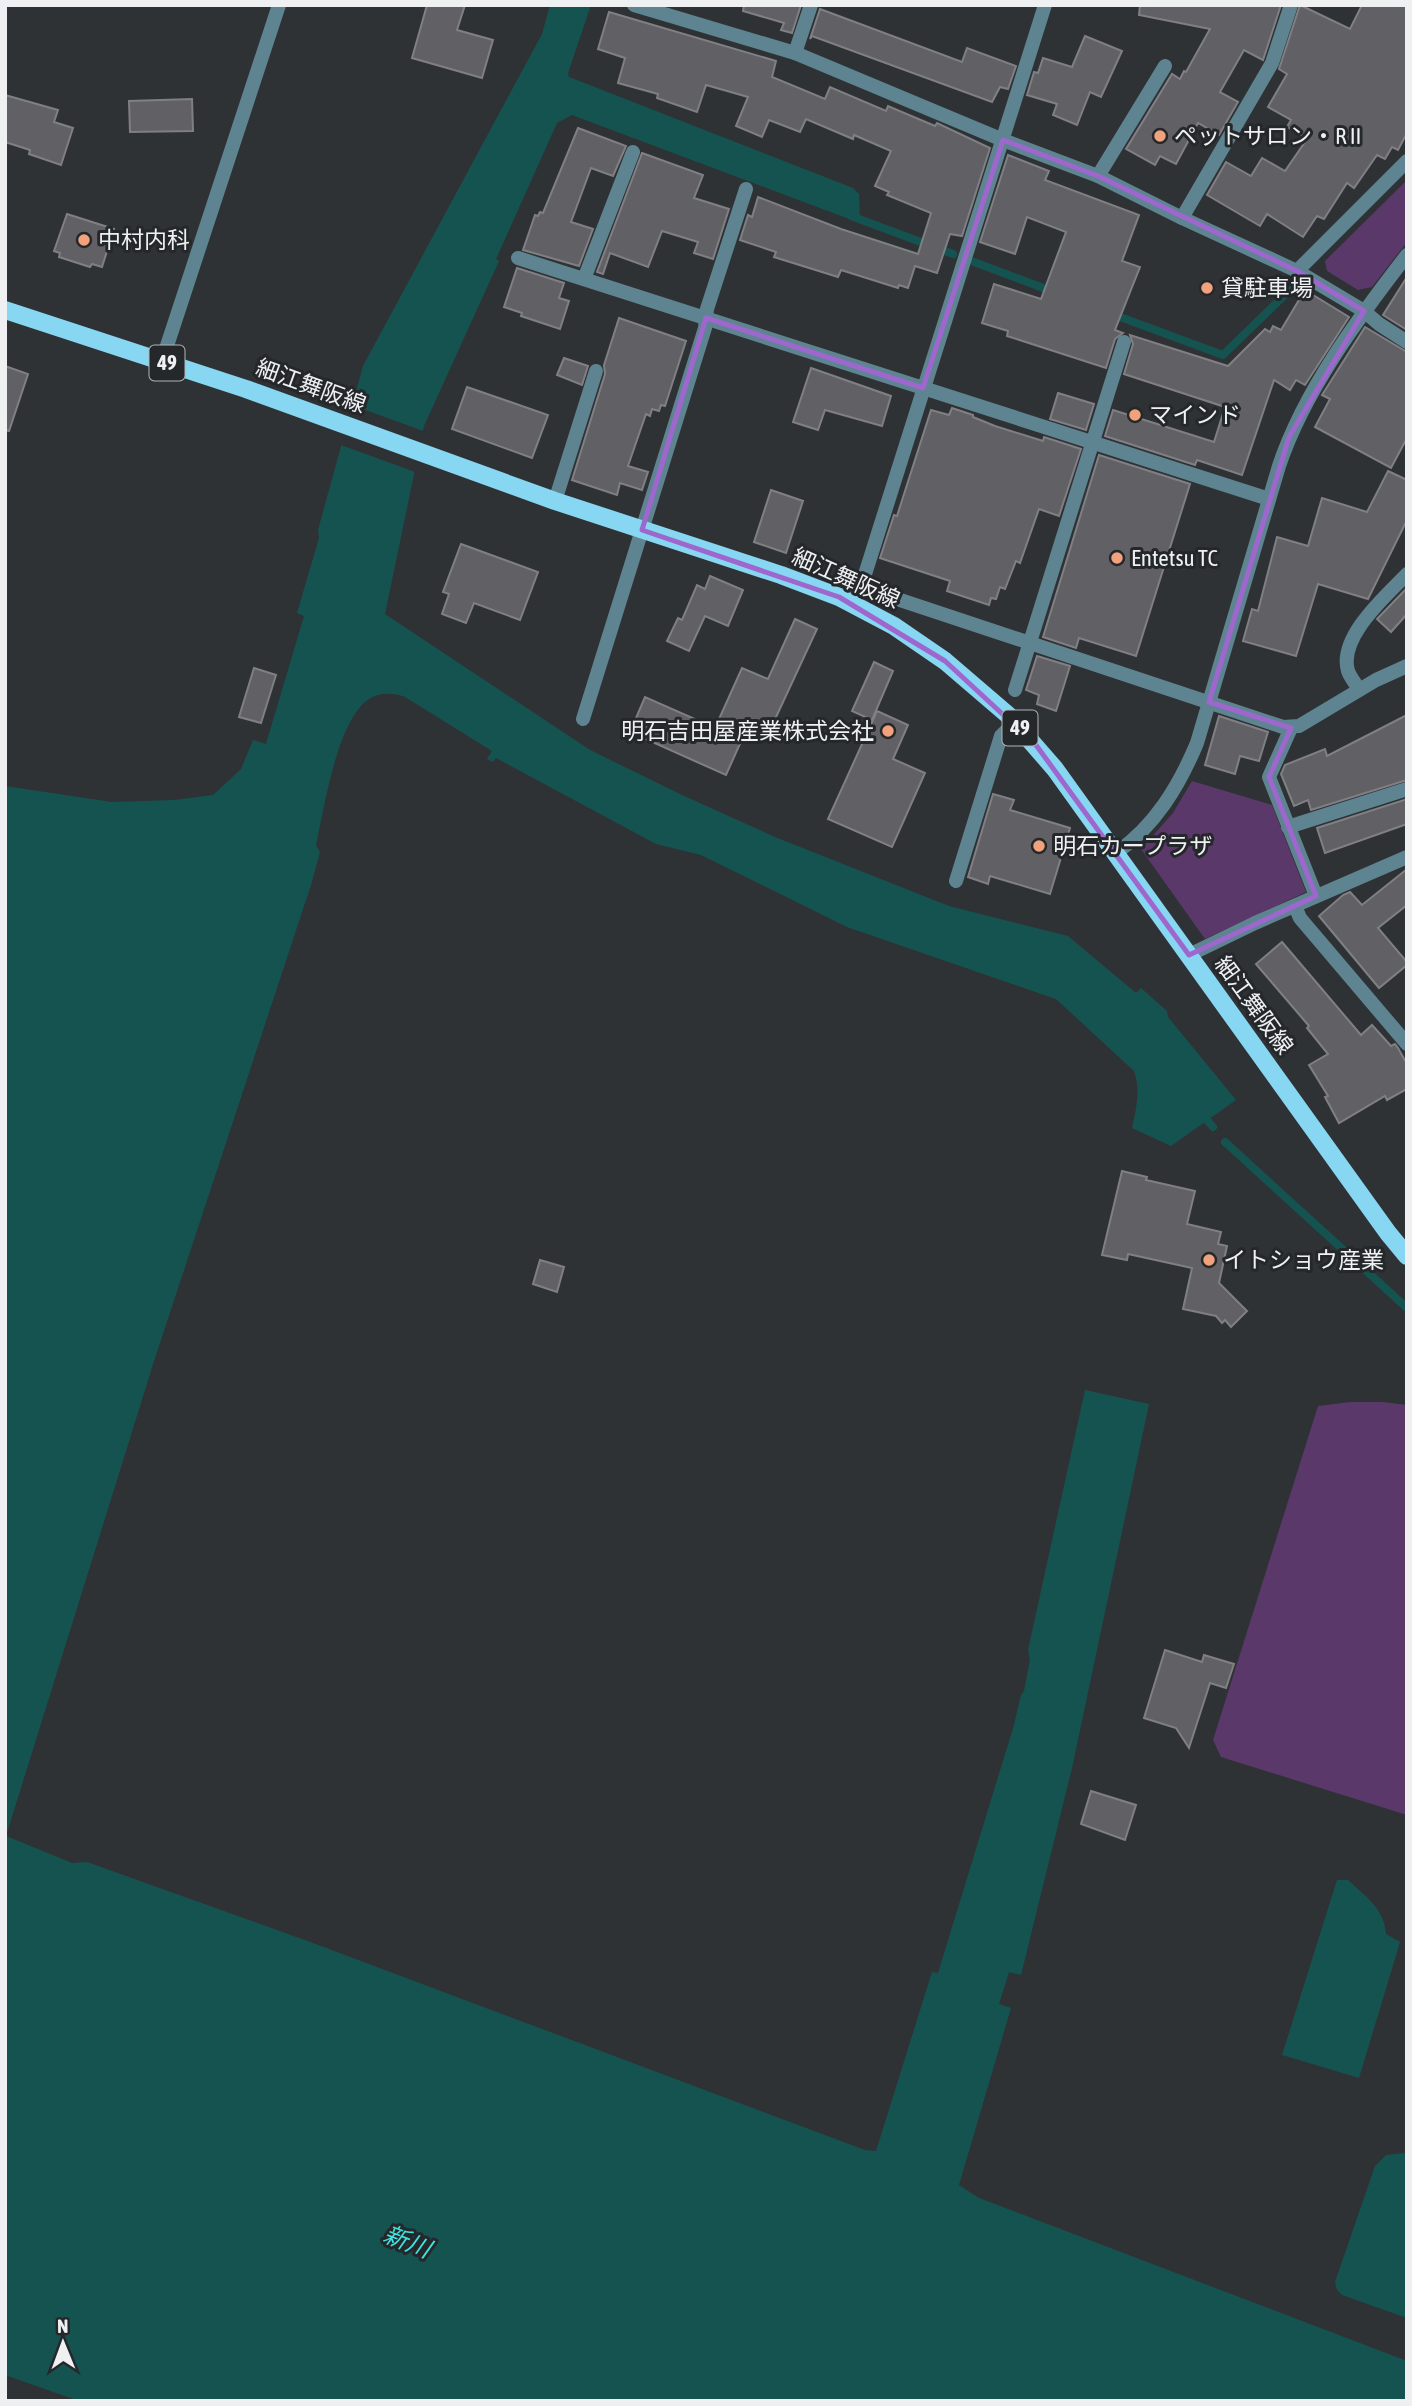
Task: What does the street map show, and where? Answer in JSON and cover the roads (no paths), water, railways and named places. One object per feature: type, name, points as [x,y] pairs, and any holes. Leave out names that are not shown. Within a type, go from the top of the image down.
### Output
[{"type":"main road","name":"細江舞阪線","points":[[5,310],[328,418],[555,501],[781,575],[852,604],[894,626],[937,654],[1015,722],[1055,769],[1407,1256]]},
{"type":"street","points":[[162,361],[279,5]]},
{"type":"street","points":[[634,5],[795,53],[1098,176],[1297,271],[1364,311],[1407,342]]},
{"type":"street","points":[[795,53],[811,5]]},
{"type":"street","points":[[852,604],[861,587],[1045,5]]},
{"type":"street","points":[[1182,218],[1272,63],[1291,5]]},
{"type":"street","points":[[1098,176],[1165,66]]},
{"type":"street","points":[[584,279],[633,152]]},
{"type":"street","points":[[1297,271],[1407,161]]},
{"type":"street","points":[[583,719],[746,189]]},
{"type":"street","points":[[1116,853],[1132,842],[1149,824],[1177,786],[1197,743],[1269,499],[1296,424],[1364,311],[1407,255]]},
{"type":"street","points":[[518,258],[1269,499]]},
{"type":"street","points":[[1015,691],[1124,342]]},
{"type":"street","points":[[555,501],[596,371]]},
{"type":"street","points":[[1359,690],[1348,670],[1350,647],[1359,625],[1407,574]]},
{"type":"street","points":[[861,587],[1291,728]]},
{"type":"street","points":[[1316,897],[1269,777],[1291,728],[1407,667]]},
{"type":"street","points":[[956,881],[1001,736],[1015,722]]},
{"type":"street","points":[[1289,827],[1407,789]]},
{"type":"street","points":[[1189,956],[1407,857]]},
{"type":"street","points":[[1295,906],[1300,918],[1407,1044]]},
{"type":"water","name":"新川","points":[[550,5],[591,5],[568,73],[569,77],[853,188],[859,194],[860,223],[572,115],[557,123],[496,259],[499,261],[424,426],[385,614],[590,750],[682,795],[775,837],[949,906],[1068,936],[1136,993],[1141,988],[1167,1011],[1168,1017],[1236,1100],[1171,1146],[1132,1128],[1137,1093],[1134,1071],[1056,999],[847,927],[701,855],[656,844],[496,758],[493,762],[487,759],[492,751],[405,697],[387,694],[369,699],[358,710],[340,745],[323,810],[316,845],[320,852],[311,885],[155,1358],[6,1836],[72,1863],[87,1862],[313,1943],[865,2150],[876,2151],[932,1972],[938,1973],[1024,1691],[1030,1659],[1028,1650],[1085,1390],[1149,1404],[1072,1768],[1021,1975],[1009,1972],[999,2004],[1011,2008],[959,2185],[979,2198],[1407,2361],[1407,2401],[79,2401],[5,2375],[5,786],[112,802],[174,800],[213,795],[241,769],[253,740],[266,744],[304,616],[297,613],[363,366],[542,34]]},
{"type":"water","points":[[1337,1880],[1348,1880],[1367,1898],[1382,1917],[1386,1934],[1400,1942],[1359,2078],[1282,2055]]},
{"type":"water","points":[[1407,2151],[1407,2318],[1342,2295],[1335,2282],[1375,2166],[1386,2155]]},
{"type":"waterway","points":[[851,216],[953,254]]},
{"type":"waterway","points":[[974,262],[1054,292]]},
{"type":"waterway","points":[[1112,314],[1223,355],[1292,288]]},
{"type":"waterway","points":[[1207,1120],[1213,1127]]},
{"type":"waterway","points":[[1225,1142],[1407,1308]]},
{"type":"place","name":"ペットサロン・R II","points":[[1160,136]]},
{"type":"place","name":"中村内科","points":[[84,240]]},
{"type":"place","name":"貸駐車場","points":[[1207,288]]},
{"type":"place","name":"マインド","points":[[1135,415]]},
{"type":"place","name":"Entetsu TC","points":[[1117,558]]},
{"type":"place","name":"明石吉田屋産業株式会社","points":[[888,731]]},
{"type":"place","name":"明石カープラザ","points":[[1039,846]]},
{"type":"place","name":"イトショウ産業","points":[[1209,1260]]}]
